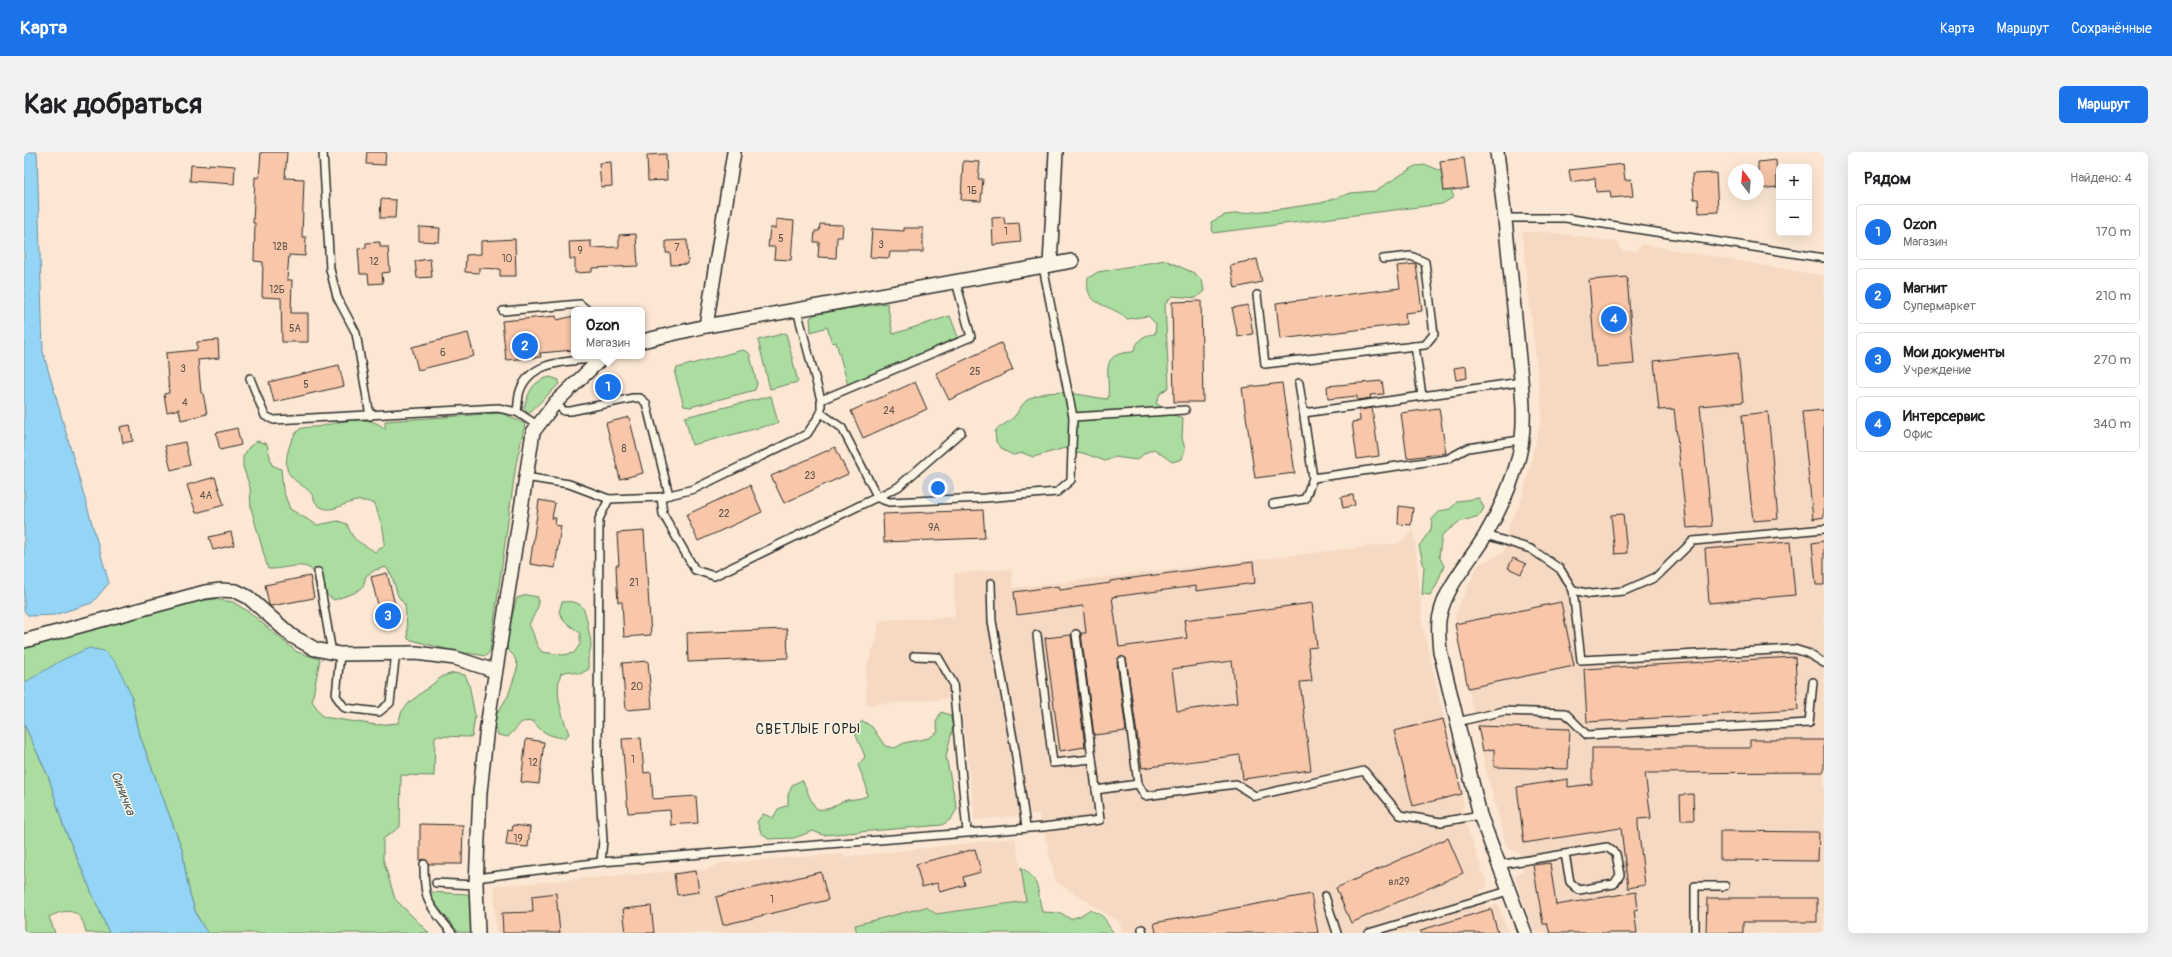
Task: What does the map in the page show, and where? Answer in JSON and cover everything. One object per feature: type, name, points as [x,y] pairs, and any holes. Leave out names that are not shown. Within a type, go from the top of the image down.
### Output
[{"type":"street","points":[[706,326],[734,152]]},
{"type":"street","points":[[1047,266],[1056,152]]},
{"type":"street","points":[[1497,152],[1521,382],[1522,424],[1519,455],[1507,490],[1486,535],[1453,584],[1440,616],[1440,651],[1480,815],[1525,933]]},
{"type":"street","points":[[645,340],[706,326],[1072,261]]},
{"type":"street","points":[[478,933],[476,881],[480,792],[495,671],[533,432],[555,403],[600,359]]},
{"type":"street","points":[[24,641],[198,594],[221,590],[236,591],[248,597],[292,636],[315,649],[336,654],[396,652],[455,658],[495,671]]},
{"type":"lane","points":[[323,152],[330,269],[337,297],[356,333],[370,416]]},
{"type":"lane","points":[[1505,218],[1565,218],[1824,258]]},
{"type":"lane","points":[[1257,295],[1265,364],[1425,345],[1434,334],[1425,262],[1411,256],[1384,259]]},
{"type":"lane","points":[[821,413],[842,428],[878,498],[889,502],[985,498],[1057,492],[1070,480],[1073,417],[1047,266]]},
{"type":"lane","points":[[821,400],[971,337],[956,282]]},
{"type":"lane","points":[[503,311],[580,304],[584,307]]},
{"type":"lane","points":[[525,477],[569,484],[608,500],[661,497],[694,489],[807,434],[821,413],[821,400],[797,310]]},
{"type":"lane","points":[[1415,346],[1422,396]]},
{"type":"lane","points":[[517,412],[520,391],[530,373],[546,365],[588,359]]},
{"type":"lane","points":[[250,378],[265,416],[274,420],[498,408],[517,412],[537,425]]},
{"type":"lane","points":[[1304,413],[1521,382]]},
{"type":"lane","points":[[1273,504],[1304,499],[1313,478],[1299,383]]},
{"type":"lane","points":[[555,403],[564,410],[571,411],[633,398],[640,398],[649,408],[669,495]]},
{"type":"lane","points":[[1073,417],[1185,410]]},
{"type":"lane","points":[[661,497],[663,514],[695,570],[714,576],[898,487],[961,432]]},
{"type":"lane","points":[[1313,478],[1447,459],[1468,448],[1520,440]]},
{"type":"lane","points":[[602,862],[603,840],[598,758],[599,519],[608,500]]},
{"type":"lane","points":[[1573,590],[1592,594],[1624,591],[1656,577],[1693,541],[1824,529]]},
{"type":"lane","points":[[1486,535],[1531,549],[1560,569],[1573,590],[1581,660],[1794,649],[1807,653],[1824,663]]},
{"type":"lane","points":[[318,572],[336,654],[336,696],[345,708],[380,712],[390,704],[396,652]]},
{"type":"lane","points":[[991,583],[992,621],[1015,750],[1026,827]]},
{"type":"lane","points":[[436,883],[476,881],[602,862],[1026,827],[1043,827],[1100,820],[1076,634]]},
{"type":"lane","points":[[1037,635],[1054,763],[1092,759]]},
{"type":"lane","points":[[914,656],[938,657],[953,683],[967,832]]},
{"type":"lane","points":[[1122,661],[1138,784],[1145,796],[1236,784],[1255,796],[1364,771],[1400,815],[1441,822],[1480,815]]},
{"type":"lane","points":[[1457,722],[1504,711],[1565,713],[1587,735],[1809,723],[1813,682]]},
{"type":"lane","points":[[1096,790],[1138,784]]},
{"type":"lane","points":[[1498,865],[1607,847],[1616,854],[1620,875],[1614,884],[1579,890],[1570,882],[1565,854]]},
{"type":"lane","points":[[424,864],[424,888],[428,904],[452,933]]},
{"type":"lane","points":[[1695,933],[1695,886],[1725,886]]},
{"type":"lane","points":[[1368,933],[1508,891]]},
{"type":"lane","points":[[1325,896],[1337,933]]},
{"type":"shaded area","points":[[1522,232],[1547,232],[1618,242],[1622,251],[1635,251],[1642,244],[1824,276],[1824,933],[1535,933],[1517,886],[1515,876],[1523,870],[1519,853],[1507,847],[1487,775],[1455,624],[1456,612],[1478,565],[1504,552],[1508,527],[1522,499],[1542,415]]},
{"type":"shaded area","points":[[1414,529],[1423,628],[1462,794],[1464,807],[1461,809],[1488,887],[1480,890],[1486,908],[1498,904],[1508,933],[1122,933],[1120,922],[1056,882],[1043,827],[1038,814],[975,820],[960,698],[866,705],[866,668],[877,638],[879,620],[955,617],[954,573],[1011,569],[1013,588],[1399,543]]},
{"type":"shaded area","points":[[1015,838],[1027,901],[856,925],[857,933],[496,933],[494,886],[698,869],[703,871],[721,863],[843,854],[844,857]]},
{"type":"green space","points":[[1427,165],[1441,171],[1454,197],[1442,204],[1213,233],[1211,222],[1225,215],[1321,203],[1351,193],[1375,191],[1415,166]]},
{"type":"green space","points":[[1165,260],[1194,273],[1202,280],[1204,291],[1196,298],[1172,296],[1165,304],[1169,387],[1160,394],[1156,403],[1173,415],[1183,418],[1182,438],[1185,449],[1182,459],[1172,462],[1154,449],[1145,453],[1137,460],[1115,457],[1105,461],[1083,453],[1073,454],[1065,448],[1033,457],[1023,453],[1013,455],[1003,450],[996,442],[995,431],[1013,418],[1026,401],[1045,393],[1056,392],[1108,399],[1108,367],[1110,361],[1114,356],[1122,353],[1133,352],[1141,339],[1155,334],[1156,324],[1148,316],[1127,319],[1121,314],[1094,300],[1090,295],[1088,288],[1088,278],[1098,272]]},
{"type":"green space","points":[[887,303],[893,334],[950,316],[958,337],[848,385],[836,342],[832,343],[827,327],[811,332],[810,318],[816,314]]},
{"type":"green space","points":[[786,333],[798,382],[770,389],[758,340]]},
{"type":"green space","points":[[742,350],[748,352],[750,355],[757,384],[755,390],[690,407],[684,406],[675,374],[677,368]]},
{"type":"green space","points":[[550,377],[559,380],[559,384],[528,414],[524,408],[532,388],[539,381]]},
{"type":"green space","points":[[771,396],[778,423],[692,445],[685,417]]},
{"type":"green space","points":[[502,413],[525,424],[516,464],[490,651],[486,656],[453,651],[408,639],[405,605],[398,596],[392,576],[386,567],[375,570],[366,576],[363,587],[354,593],[334,600],[326,594],[324,583],[312,570],[305,566],[268,569],[251,508],[250,487],[243,467],[243,457],[249,447],[257,441],[267,444],[272,465],[281,469],[283,490],[290,509],[317,525],[338,521],[347,524],[355,539],[375,552],[384,546],[384,540],[383,530],[375,504],[366,501],[359,501],[329,509],[320,507],[317,505],[312,494],[288,473],[286,465],[287,454],[291,442],[297,432],[300,429],[354,420],[371,421],[385,429],[385,421]]},
{"type":"green space","points":[[1479,498],[1484,508],[1479,516],[1459,522],[1442,535],[1439,556],[1444,566],[1436,586],[1430,595],[1422,594],[1424,567],[1419,546],[1431,529],[1432,519],[1440,511],[1450,509],[1458,501]]},
{"type":"green space","points":[[527,595],[538,597],[538,607],[529,625],[537,645],[542,652],[563,655],[574,653],[580,644],[580,633],[564,621],[559,612],[562,602],[574,602],[579,604],[586,615],[591,643],[588,659],[589,669],[580,674],[570,671],[561,673],[559,681],[558,688],[560,704],[569,734],[564,738],[546,733],[533,721],[522,722],[508,737],[498,735],[494,725],[496,715],[508,696],[518,666],[514,656],[507,649],[509,631],[517,598]]},
{"type":"green space","points":[[214,599],[233,602],[249,612],[297,652],[320,659],[312,701],[323,717],[377,725],[398,723],[402,711],[410,702],[443,676],[454,673],[465,675],[469,684],[475,716],[472,737],[435,736],[434,776],[401,775],[400,827],[383,839],[383,859],[395,899],[429,933],[208,933],[202,926],[190,895],[183,852],[140,736],[131,695],[24,683],[24,648],[193,602]]},
{"type":"green space","points":[[941,712],[950,715],[953,726],[946,757],[957,809],[951,819],[942,825],[823,835],[813,831],[794,838],[768,839],[761,832],[757,822],[763,814],[773,818],[778,809],[788,805],[788,795],[792,785],[802,780],[812,802],[817,809],[831,808],[843,801],[867,796],[866,785],[858,765],[865,757],[856,735],[855,727],[863,721],[872,727],[885,746],[895,748],[904,743],[929,738],[938,732],[936,722]]},
{"type":"green space","points":[[24,724],[49,778],[63,825],[109,933],[86,933],[84,925],[78,915],[68,911],[49,917],[55,933],[24,933]]},
{"type":"green space","points":[[1021,867],[1032,877],[1035,882],[1042,912],[1061,913],[1070,919],[1080,916],[1089,910],[1100,914],[1114,933],[857,933],[855,925],[926,907],[936,914],[1026,901]]},
{"type":"green space","points":[[429,892],[467,894],[471,898],[472,933],[458,932],[433,901]]},
{"type":"water","points":[[24,152],[37,152],[43,352],[109,583],[92,603],[54,615],[29,616],[24,611]]},
{"type":"water","name":"Синичка","points":[[89,648],[104,651],[117,664],[131,695],[140,736],[183,852],[190,895],[202,926],[208,933],[109,933],[63,825],[49,778],[24,724],[24,683],[62,660]]},
{"type":"building","points":[[261,152],[287,152],[285,178],[304,179],[302,237],[306,237],[305,256],[289,255],[287,280],[292,280],[291,313],[308,313],[308,342],[282,342],[281,298],[262,297],[263,262],[254,261],[255,223],[253,223],[255,177],[259,178]]},
{"type":"building","points":[[367,152],[386,152],[385,165],[366,164]]},
{"type":"building","points":[[666,154],[667,180],[648,181],[647,155]]},
{"type":"building","points":[[1464,158],[1468,188],[1444,191],[1440,161]]},
{"type":"building","points":[[1776,160],[1776,187],[1764,188],[1764,164],[1758,164],[1758,162]]},
{"type":"building","points":[[963,161],[980,162],[978,179],[983,179],[981,201],[961,200]]},
{"type":"building","points":[[611,162],[612,186],[601,187],[599,163]]},
{"type":"building","points":[[209,164],[235,166],[234,184],[190,181],[191,165],[209,166]]},
{"type":"building","points":[[1623,164],[1625,180],[1631,179],[1633,196],[1611,198],[1610,191],[1596,192],[1595,178],[1571,182],[1569,170]]},
{"type":"building","points":[[1716,173],[1718,212],[1699,213],[1698,199],[1694,199],[1692,174]]},
{"type":"building","points":[[381,199],[396,200],[395,218],[380,218]]},
{"type":"building","points":[[1004,217],[1005,224],[1019,223],[1021,242],[993,245],[992,218]]},
{"type":"building","points":[[776,219],[794,221],[791,260],[774,259],[775,247],[768,247],[770,228],[776,228]]},
{"type":"building","points":[[820,224],[843,225],[842,237],[837,237],[836,258],[818,257],[819,242],[814,242],[815,231],[819,231]]},
{"type":"building","points":[[419,227],[440,228],[439,242],[419,241]]},
{"type":"building","points":[[904,228],[923,228],[923,252],[890,252],[889,258],[870,257],[872,229],[904,231]]},
{"type":"building","points":[[636,234],[638,266],[592,268],[592,272],[575,273],[575,259],[570,259],[569,242],[591,241],[591,248],[619,247],[619,235]]},
{"type":"building","points":[[515,239],[516,276],[500,276],[500,269],[479,268],[479,273],[465,272],[466,255],[481,254],[481,241]]},
{"type":"building","points":[[687,240],[688,264],[671,265],[670,253],[666,253],[666,241]]},
{"type":"building","points":[[380,242],[380,247],[388,247],[390,272],[382,273],[383,283],[369,284],[368,274],[360,274],[358,249],[366,248],[366,243]]},
{"type":"building","points":[[430,259],[432,277],[417,278],[415,261]]},
{"type":"building","points":[[1257,259],[1262,282],[1235,288],[1230,265]]},
{"type":"building","points":[[1416,264],[1422,311],[1405,313],[1406,324],[1280,339],[1276,303],[1400,288],[1397,266]]},
{"type":"building","points":[[1627,277],[1634,364],[1596,367],[1589,280]]},
{"type":"building","points":[[1201,301],[1203,402],[1174,402],[1172,302]]},
{"type":"building","points":[[1248,305],[1253,334],[1238,337],[1232,308]]},
{"type":"building","points":[[556,316],[557,320],[571,317],[571,350],[540,353],[541,357],[506,360],[502,321]]},
{"type":"building","points":[[468,333],[474,356],[418,370],[412,347]]},
{"type":"building","points":[[218,340],[219,358],[198,360],[201,393],[203,393],[207,414],[181,420],[179,409],[167,412],[164,394],[169,393],[166,353],[197,350],[197,342]]},
{"type":"building","points":[[1001,343],[1013,370],[949,400],[936,373]]},
{"type":"building","points":[[1738,352],[1743,402],[1700,406],[1712,526],[1687,528],[1674,409],[1659,410],[1654,361]]},
{"type":"building","points":[[339,365],[344,386],[274,402],[269,382]]},
{"type":"building","points":[[1466,366],[1467,378],[1456,380],[1454,368]]},
{"type":"building","points":[[609,381],[617,389],[606,399],[599,392]]},
{"type":"building","points":[[1382,381],[1384,394],[1370,395],[1371,398],[1357,400],[1357,396],[1328,399],[1327,386]]},
{"type":"building","points":[[915,382],[927,409],[863,438],[851,411]]},
{"type":"building","points":[[1282,383],[1295,473],[1255,478],[1242,388]]},
{"type":"building","points":[[1372,408],[1379,456],[1357,459],[1352,422],[1360,421],[1359,410]]},
{"type":"building","points":[[1439,408],[1446,453],[1407,458],[1401,413]]},
{"type":"building","points":[[1824,410],[1824,517],[1813,519],[1802,412]]},
{"type":"building","points":[[1768,412],[1778,519],[1753,521],[1742,415]]},
{"type":"building","points":[[629,417],[643,473],[620,479],[606,423]]},
{"type":"building","points":[[130,425],[133,441],[123,443],[120,427]]},
{"type":"building","points":[[237,428],[241,445],[220,450],[216,433]]},
{"type":"building","points":[[185,442],[190,465],[171,470],[165,446]]},
{"type":"building","points":[[835,447],[848,474],[784,503],[771,476]]},
{"type":"building","points":[[215,477],[224,505],[196,513],[187,485]]},
{"type":"building","points":[[750,485],[762,512],[698,541],[686,515]]},
{"type":"building","points":[[1353,495],[1355,505],[1343,508],[1341,497]]},
{"type":"building","points":[[539,500],[555,503],[552,518],[556,518],[555,525],[561,526],[555,568],[530,564]]},
{"type":"building","points":[[1399,506],[1413,508],[1411,525],[1398,524]]},
{"type":"building","points":[[983,510],[985,538],[884,542],[883,514]]},
{"type":"building","points":[[1623,514],[1627,553],[1615,554],[1611,515]]},
{"type":"building","points":[[644,531],[651,635],[624,637],[622,602],[618,602],[617,588],[616,565],[619,565],[617,533]]},
{"type":"building","points":[[231,532],[234,545],[213,550],[209,537]]},
{"type":"building","points":[[1824,541],[1824,585],[1816,585],[1812,543]]},
{"type":"building","points":[[1790,542],[1795,595],[1709,603],[1705,549]]},
{"type":"building","points":[[1513,558],[1526,564],[1521,574],[1508,568]]},
{"type":"building","points":[[1253,562],[1255,583],[1196,591],[1196,586],[1112,597],[1119,647],[1187,638],[1184,620],[1312,603],[1317,647],[1308,648],[1312,681],[1300,682],[1311,770],[1243,779],[1240,755],[1142,768],[1126,658],[1119,657],[1117,662],[1126,731],[1094,735],[1081,633],[1086,633],[1083,606],[1017,615],[1014,592],[1059,586],[1060,590],[1110,583],[1110,581]],"holes":[[[1232,661],[1237,703],[1177,711],[1172,669]]]},
{"type":"building","points":[[387,573],[398,617],[382,621],[371,577]]},
{"type":"building","points":[[310,576],[314,598],[271,606],[269,605],[265,585]]},
{"type":"building","points":[[1561,602],[1574,666],[1468,688],[1455,624]]},
{"type":"building","points":[[787,629],[788,658],[688,662],[687,633]]},
{"type":"building","points":[[1071,635],[1085,747],[1060,751],[1045,638]]},
{"type":"building","points":[[1795,657],[1798,710],[1587,722],[1584,669]]},
{"type":"building","points":[[648,661],[652,708],[626,710],[622,663]]},
{"type":"building","points":[[1443,719],[1462,794],[1413,806],[1394,731]]},
{"type":"building","points":[[1478,726],[1570,729],[1568,769],[1494,767],[1494,749],[1483,751]]},
{"type":"building","points":[[641,738],[644,773],[651,772],[653,799],[696,796],[698,823],[671,825],[670,810],[628,813],[622,739]]},
{"type":"building","points":[[526,739],[544,742],[539,784],[521,782]]},
{"type":"building","points":[[1750,740],[1824,740],[1824,772],[1645,773],[1651,818],[1638,819],[1638,825],[1645,885],[1628,888],[1621,828],[1524,843],[1517,787],[1568,779],[1568,787],[1592,784],[1592,748],[1750,748]]},
{"type":"building","points":[[1693,794],[1694,820],[1681,820],[1680,795]]},
{"type":"building","points":[[420,824],[463,825],[462,864],[429,864],[424,859],[420,861]]},
{"type":"building","points":[[513,825],[530,827],[528,847],[506,845],[508,830],[512,831]]},
{"type":"building","points":[[1720,831],[1819,832],[1818,861],[1720,860]]},
{"type":"building","points":[[1448,838],[1463,873],[1351,923],[1336,888]]},
{"type":"building","points":[[975,849],[981,872],[963,877],[965,885],[940,892],[937,883],[922,887],[916,864]]},
{"type":"building","points":[[1550,863],[1556,905],[1636,892],[1638,909],[1634,910],[1637,933],[1550,933],[1547,924],[1543,924],[1533,865]]},
{"type":"building","points":[[696,871],[699,892],[677,895],[674,874]]},
{"type":"building","points":[[821,872],[828,900],[723,925],[716,897]]},
{"type":"building","points":[[556,893],[560,933],[503,933],[502,913],[533,912],[532,896]]},
{"type":"building","points":[[1311,894],[1318,933],[1156,933],[1154,923]]},
{"type":"building","points":[[1707,898],[1817,898],[1817,922],[1743,922],[1743,933],[1706,933]]},
{"type":"building","points":[[651,906],[654,933],[626,933],[623,909]]},
{"type":"building","points":[[1491,909],[1498,933],[1421,933],[1421,930]]},
{"type":"place","name":"Интерсервис","points":[[1614,319]]},
{"type":"place","name":"Магнит","points":[[525,346]]},
{"type":"place","name":"Ozon","points":[[608,387]]},
{"type":"place","name":"Мои документы","points":[[388,616]]},
{"type":"district","name":"СВЕТЛЫЕ ГОРЫ","points":[[808,729]]}]
